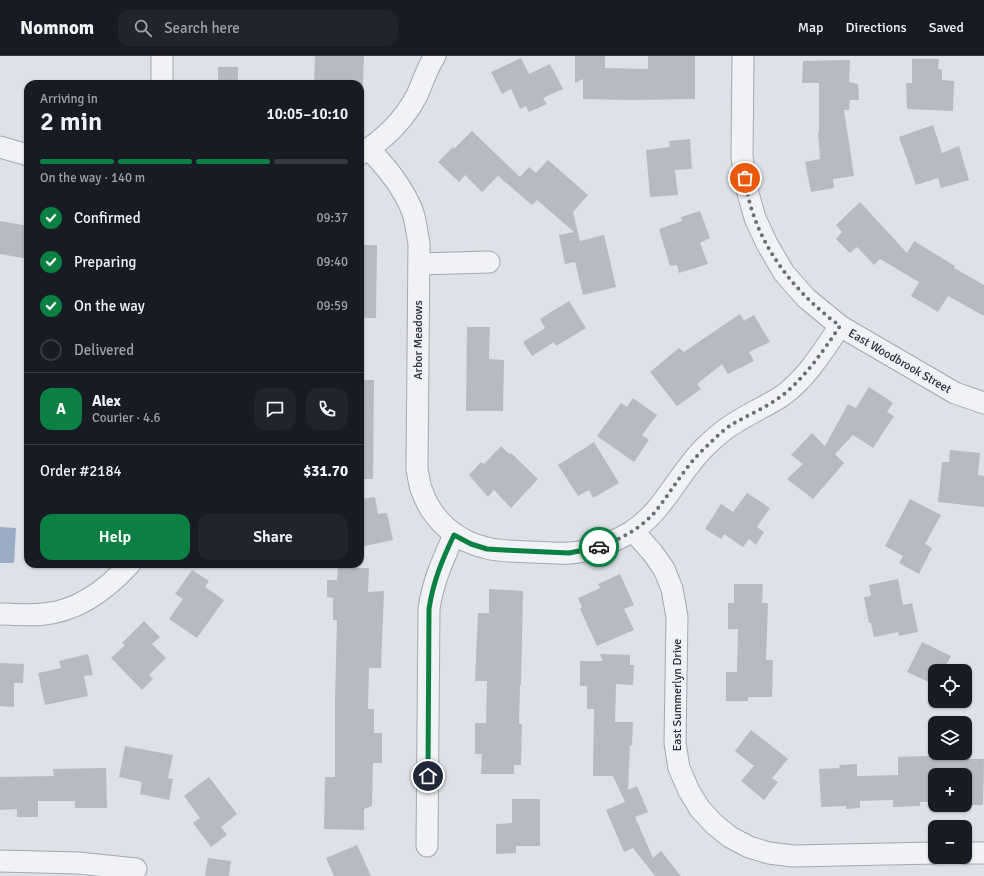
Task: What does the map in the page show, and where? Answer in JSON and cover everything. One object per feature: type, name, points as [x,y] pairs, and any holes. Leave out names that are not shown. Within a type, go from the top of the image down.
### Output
[{"type":"street","points":[[162,56],[162,80]]},
{"type":"street","points":[[364,151],[386,135],[403,117],[417,95],[424,76],[435,56]]},
{"type":"street","points":[[743,56],[742,156],[746,186],[755,218],[767,244],[784,273],[806,298],[840,326]]},
{"type":"street","points":[[0,147],[24,154]]},
{"type":"street","name":"Arbor Meadows","points":[[364,151],[391,172],[402,189],[412,212],[419,244],[417,470],[421,491],[430,510],[454,535]]},
{"type":"street","points":[[418,264],[489,262]]},
{"type":"street","name":"East Woodbrook Street","points":[[454,535],[471,544],[487,549],[569,553],[594,549],[613,542],[633,531],[654,513],[685,470],[704,448],[730,426],[782,395],[801,379],[840,326],[955,393],[984,403]]},
{"type":"street","name":"East Summerlyn Drive","points":[[633,531],[652,552],[664,569],[672,589],[677,617],[675,743],[679,768],[689,791],[700,809],[714,824],[730,837],[749,847],[769,853],[793,856],[928,853]]},
{"type":"street","points":[[427,846],[429,609],[431,594],[440,566],[454,535]]},
{"type":"street","points":[[0,614],[44,614],[64,610],[84,602],[105,589],[126,568]]},
{"type":"street","points":[[972,853],[984,853]]},
{"type":"street","points":[[0,861],[78,863],[136,868]]},
{"type":"water","points":[[0,527],[16,528],[14,563],[0,563]]},
{"type":"building","points":[[315,56],[364,56],[363,80],[314,80]]},
{"type":"building","points":[[575,56],[605,56],[605,68],[648,69],[648,56],[695,56],[695,99],[583,99],[583,79],[575,83]]},
{"type":"building","points":[[521,58],[529,74],[550,64],[563,89],[543,98],[547,104],[529,112],[526,106],[520,109],[511,89],[502,94],[491,72]]},
{"type":"building","points":[[912,59],[939,59],[938,69],[942,70],[942,80],[954,81],[953,111],[907,109],[906,83],[912,83]]},
{"type":"building","points":[[850,60],[849,82],[858,84],[859,100],[850,100],[849,110],[844,110],[854,176],[833,179],[834,188],[811,192],[805,162],[820,159],[818,133],[819,83],[802,83],[803,61]]},
{"type":"building","points":[[218,67],[238,67],[238,80],[218,80]]},
{"type":"building","points":[[933,125],[942,153],[959,146],[969,180],[941,188],[938,178],[916,185],[899,137]]},
{"type":"building","points":[[472,131],[520,177],[529,167],[536,173],[548,160],[588,195],[573,212],[580,241],[604,235],[616,287],[583,295],[575,262],[565,264],[559,235],[574,232],[537,200],[532,205],[498,176],[482,192],[465,175],[459,182],[438,162]]},
{"type":"building","points":[[690,139],[692,169],[675,170],[678,195],[650,197],[646,150],[670,147],[669,141]]},
{"type":"building","points":[[860,202],[907,253],[914,241],[955,266],[954,268],[984,285],[984,316],[948,296],[938,312],[911,296],[919,282],[880,259],[874,265],[857,247],[850,253],[836,239],[842,232],[836,225]]},
{"type":"building","points":[[700,211],[710,238],[700,243],[708,264],[679,273],[677,265],[670,266],[659,229],[682,221],[681,217]]},
{"type":"building","points":[[0,221],[24,225],[24,258],[0,254]]},
{"type":"building","points":[[364,245],[377,245],[376,318],[364,318]]},
{"type":"building","points":[[569,301],[586,328],[556,346],[554,342],[532,356],[523,342],[545,328],[540,319]]},
{"type":"building","points":[[740,314],[744,321],[754,315],[770,342],[749,352],[754,361],[728,374],[722,364],[697,384],[701,389],[677,406],[650,372],[679,348],[684,352]]},
{"type":"building","points":[[467,327],[490,327],[489,359],[504,360],[503,411],[466,411]]},
{"type":"building","points":[[364,380],[374,380],[373,479],[364,479]]},
{"type":"building","points":[[869,387],[893,403],[887,412],[894,416],[873,448],[853,435],[835,454],[844,463],[813,499],[787,479],[803,464],[791,455],[812,433],[825,446],[848,404],[856,408]]},
{"type":"building","points":[[633,398],[657,415],[642,435],[649,440],[634,462],[597,436],[621,403],[627,407]]},
{"type":"building","points":[[594,442],[619,483],[593,498],[589,490],[578,496],[558,465]]},
{"type":"building","points":[[501,446],[509,454],[511,453],[538,479],[511,508],[494,490],[488,497],[469,475],[481,462],[484,464]]},
{"type":"building","points":[[950,450],[980,453],[978,475],[984,476],[984,507],[938,502],[942,462],[949,462]]},
{"type":"building","points":[[747,493],[770,508],[757,527],[764,532],[756,545],[749,539],[743,547],[724,534],[721,539],[705,529],[721,504],[733,512]]},
{"type":"building","points":[[375,497],[378,514],[387,513],[393,540],[364,546],[364,498]]},
{"type":"building","points":[[910,499],[941,515],[925,544],[932,548],[919,574],[899,563],[903,556],[885,546]]},
{"type":"building","points":[[338,568],[369,568],[368,592],[384,591],[381,668],[369,668],[368,709],[374,709],[374,733],[382,733],[382,763],[373,763],[372,806],[364,809],[364,830],[324,829],[325,777],[335,777],[337,620],[333,620],[333,598],[327,597],[327,580],[337,580]]},
{"type":"building","points":[[192,570],[209,581],[205,587],[224,600],[197,638],[169,619],[183,599],[175,594]]},
{"type":"building","points":[[620,574],[634,605],[624,609],[634,630],[597,646],[580,609],[582,607],[578,598],[600,588],[598,584]]},
{"type":"building","points":[[898,579],[903,605],[912,603],[918,632],[899,636],[898,632],[874,637],[871,623],[869,623],[864,597],[871,596],[869,585]]},
{"type":"building","points":[[734,584],[763,584],[762,603],[768,603],[766,660],[773,660],[772,697],[748,697],[748,701],[726,701],[726,672],[737,672],[738,629],[728,629],[728,603],[734,603]]},
{"type":"building","points":[[489,589],[523,591],[519,724],[522,724],[521,765],[514,765],[514,774],[481,774],[482,754],[475,754],[475,723],[486,723],[487,681],[475,681],[478,613],[489,613]]},
{"type":"building","points":[[144,621],[160,637],[152,644],[166,658],[149,675],[153,679],[142,690],[111,658],[125,645],[122,643]]},
{"type":"building","points":[[922,642],[951,656],[947,664],[928,664],[928,682],[907,672]]},
{"type":"building","points":[[88,654],[93,675],[84,676],[88,696],[45,705],[38,673],[61,668],[59,661]]},
{"type":"building","points":[[600,654],[630,655],[630,665],[634,665],[633,685],[616,684],[615,722],[633,722],[632,746],[630,745],[628,790],[637,786],[648,812],[635,817],[653,858],[661,851],[681,876],[655,876],[633,848],[624,852],[606,810],[625,802],[613,776],[593,776],[594,709],[587,709],[587,686],[580,686],[580,661],[603,661]]},
{"type":"building","points":[[0,663],[24,664],[23,683],[14,683],[14,707],[0,706]]},
{"type":"building","points":[[751,730],[788,759],[772,778],[778,782],[764,800],[741,781],[754,766],[735,751]]},
{"type":"building","points":[[125,746],[173,755],[168,778],[173,779],[169,800],[140,794],[142,782],[119,777]]},
{"type":"building","points":[[928,756],[928,760],[984,759],[983,805],[972,805],[972,768],[928,768],[928,802],[920,802],[920,806],[893,807],[893,800],[860,801],[860,808],[846,809],[846,806],[821,807],[819,769],[840,768],[839,765],[857,764],[857,776],[898,775],[898,757]]},
{"type":"building","points":[[106,768],[107,808],[75,808],[75,801],[38,801],[38,817],[17,817],[17,809],[0,810],[0,777],[54,776],[53,769]]},
{"type":"building","points":[[209,777],[237,814],[221,827],[227,835],[211,847],[193,823],[200,818],[184,796]]},
{"type":"building","points":[[512,799],[540,799],[540,846],[516,846],[516,853],[496,854],[496,824],[512,823]]},
{"type":"building","points":[[357,845],[371,876],[334,876],[326,858]]},
{"type":"building","points":[[208,858],[231,861],[229,876],[205,876]]},
{"type":"way so far","points":[[599,547],[613,542],[633,531],[654,513],[685,470],[704,448],[730,426],[782,395],[801,379],[840,326],[828,318],[806,298],[784,273],[767,244],[755,218],[745,178]]},
{"type":"route","points":[[428,776],[429,609],[431,594],[440,566],[454,535],[471,544],[487,549],[569,553],[599,547]]}]
